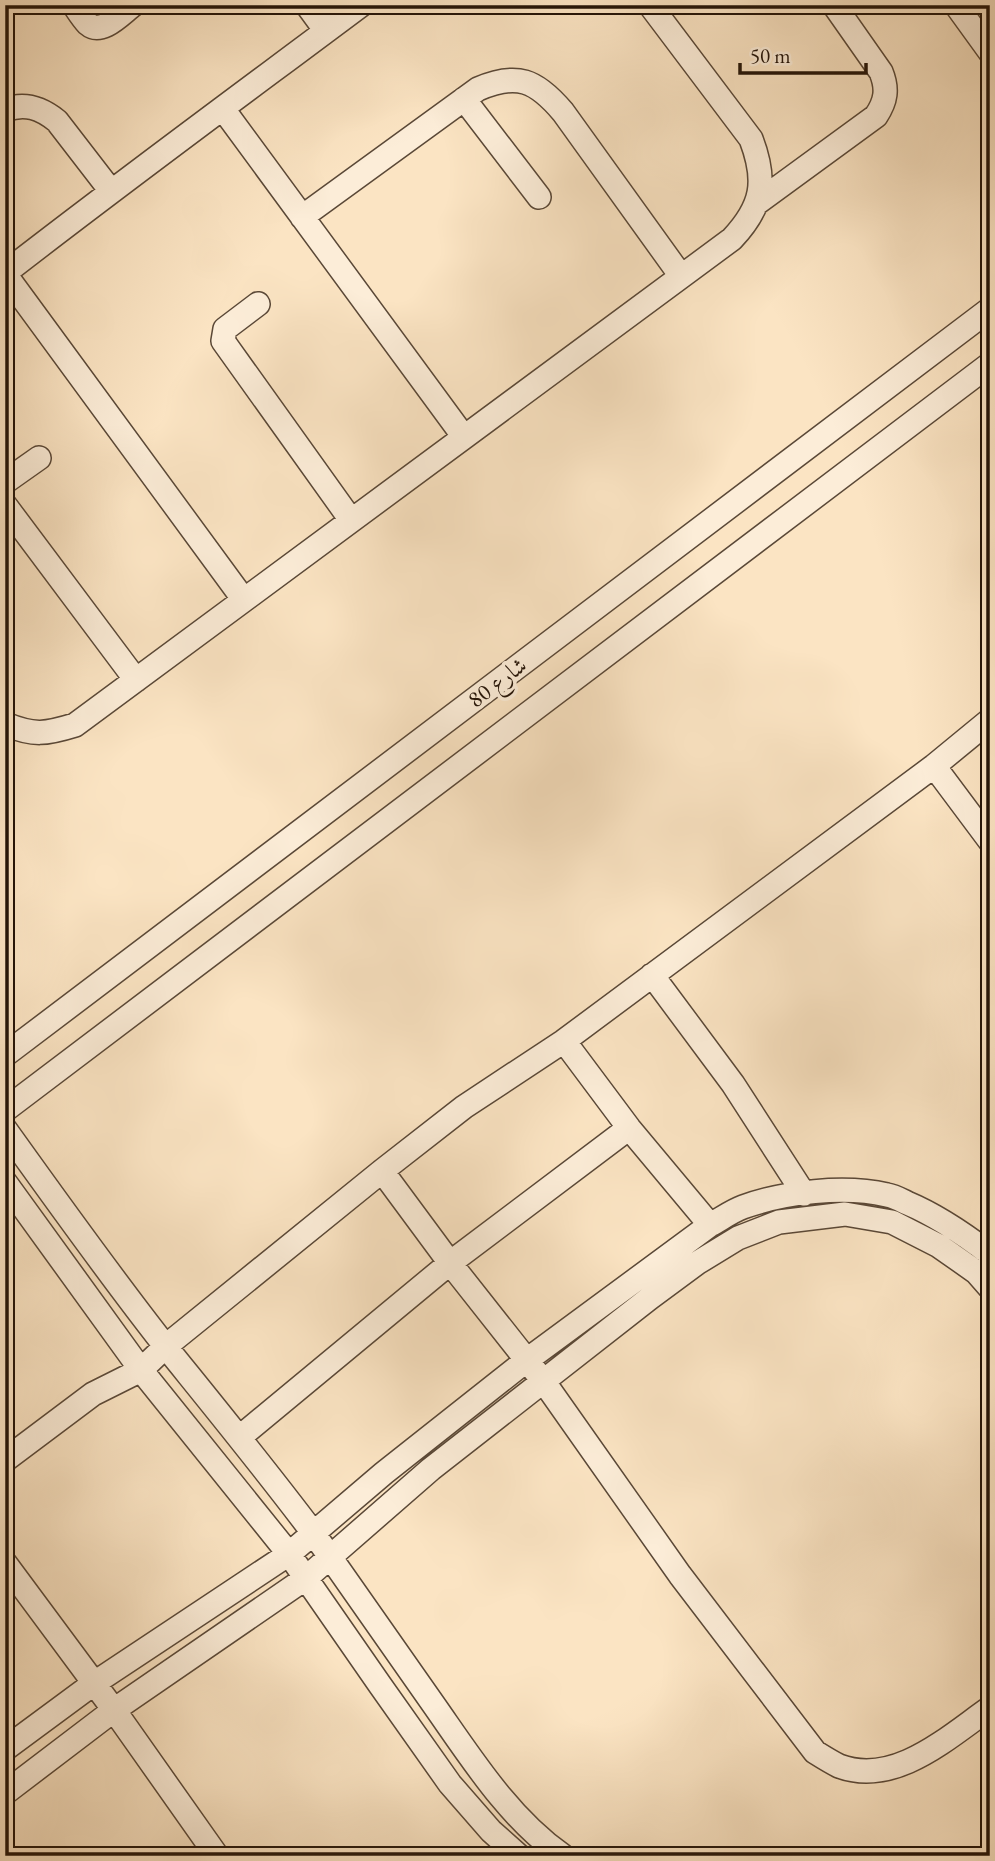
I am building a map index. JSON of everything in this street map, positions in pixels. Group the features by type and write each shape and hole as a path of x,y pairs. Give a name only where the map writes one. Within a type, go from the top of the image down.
{"street":[{"path":"74,5 88,24 97,27 107,25 132,5"},
{"path":"307,5 326,31"},
{"path":"244,600 5,273 361,5"},
{"path":"5,724 24,732 50,733 75,724 732,239 747,223 757,203 761,181 759,160 751,139 650,5"},
{"path":"757,203 876,116 883,106 886,83 881,72 834,5"},
{"path":"956,5 990,52"},
{"path":"302,217 478,89 496,81 516,80 535,85 551,97 681,276"},
{"path":"464,99 539,197"},
{"path":"5,110 23,106 47,113 57,121 111,191"},
{"path":"223,109 464,437"},
{"path":"258,304 225,330 223,341 351,520"},
{"name":"شارع 80","path":"5,1055 990,309"},
{"name":"شارع 80","path":"5,1110 990,364"},
{"path":"5,482 39,458"},
{"path":"5,505 136,680"},
{"path":"5,1460 93,1394 141,1370 166,1346 464,1107 564,1041 934,766 990,720"},
{"path":"934,766 990,841"},
{"path":"652,975 733,1084 804,1194"},
{"path":"564,1041 629,1128 710,1225"},
{"path":"240,1437 450,1263 629,1128"},
{"path":"5,1129 96,1256 313,1533 507,1805 530,1829 563,1856"},
{"path":"382,1171 544,1382 680,1575 816,1752 840,1766 865,1770 904,1764 925,1753 990,1708"},
{"path":"5,1182 141,1370 289,1554 450,1784 491,1831 519,1856"},
{"path":"5,1749 93,1684 289,1554 383,1474 527,1360 710,1225 740,1208 773,1198 804,1194 849,1191 888,1195 923,1210 961,1232 990,1254"},
{"path":"5,1793 114,1710 306,1578 431,1469 697,1264 738,1238 779,1222 845,1214 892,1222 939,1246 976,1272 990,1288"},
{"path":"5,1563 114,1710 217,1856"}]}
